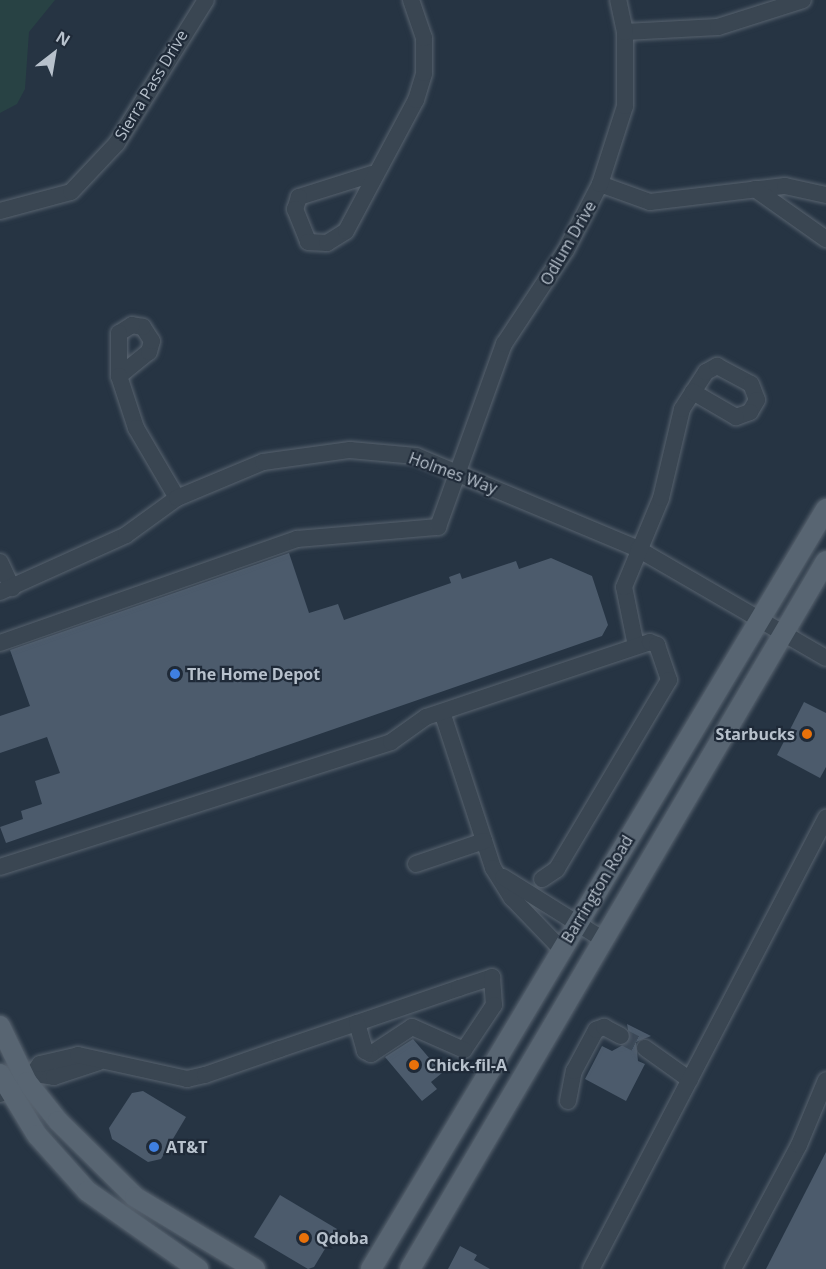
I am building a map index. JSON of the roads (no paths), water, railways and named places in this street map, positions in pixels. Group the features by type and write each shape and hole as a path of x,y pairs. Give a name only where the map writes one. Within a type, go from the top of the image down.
{"main road":[{"name":"Barrington Road","path":"370,1269 826,509"},
{"name":"Barrington Road","path":"410,1269 826,561"},
{"path":"0,1026 58,1121 135,1197 255,1269"},
{"path":"3,1086 37,1135 87,1191 198,1269"}],"street":[{"name":"Sierra Pass Drive","path":"0,211 71,192 117,143 206,0"},
{"path":"372,174 299,197 295,209 308,242 327,243 346,231 372,174 404,125 424,73 424,38 411,0"},
{"name":"Odlum Drive","path":"0,643 297,540 438,527 462,473 504,344 566,250 600,184 625,106 625,32 618,0"},
{"path":"625,32 718,27 803,0"},
{"path":"600,184 650,202 785,186 826,195"},
{"path":"755,189 826,239"},
{"path":"119,376 136,428 177,498"},
{"path":"636,646 623,597 638,549 661,498 677,423 693,392"},
{"name":"Holmes Way","path":"6,590 126,535 177,498 263,462 350,450 416,456 462,473 638,549 826,658"},
{"path":"0,562 6,590"},
{"path":"0,865 391,742 426,717 443,714 636,646 657,645 669,681 557,869 542,879"},
{"path":"443,714 493,868 512,898 561,949"},
{"path":"591,1269 826,818"},
{"path":"416,864 484,841"},
{"path":"493,868 518,889 578,921 604,940"},
{"path":"3,1086 31,1078 40,1064 68,1057 90,1055 99,1062 187,1079 487,978 484,1009 460,1043 445,1043 412,1027 371,1054 365,1051 357,1023"},
{"path":"568,1101 574,1071 596,1030 604,1027 621,1035"},
{"path":"645,1048 690,1080"},
{"path":"733,1269 799,1145 826,1080"}],"tunnel":[{"path":"621,1036 645,1048"}],"place":[{"name":"The Home Depot","path":"175,674"},
{"name":"Starbucks","path":"807,734"},
{"name":"Chick-fil-A","path":"414,1065"},
{"name":"AT&T","path":"154,1147"},
{"name":"Qdoba","path":"304,1238"}]}
